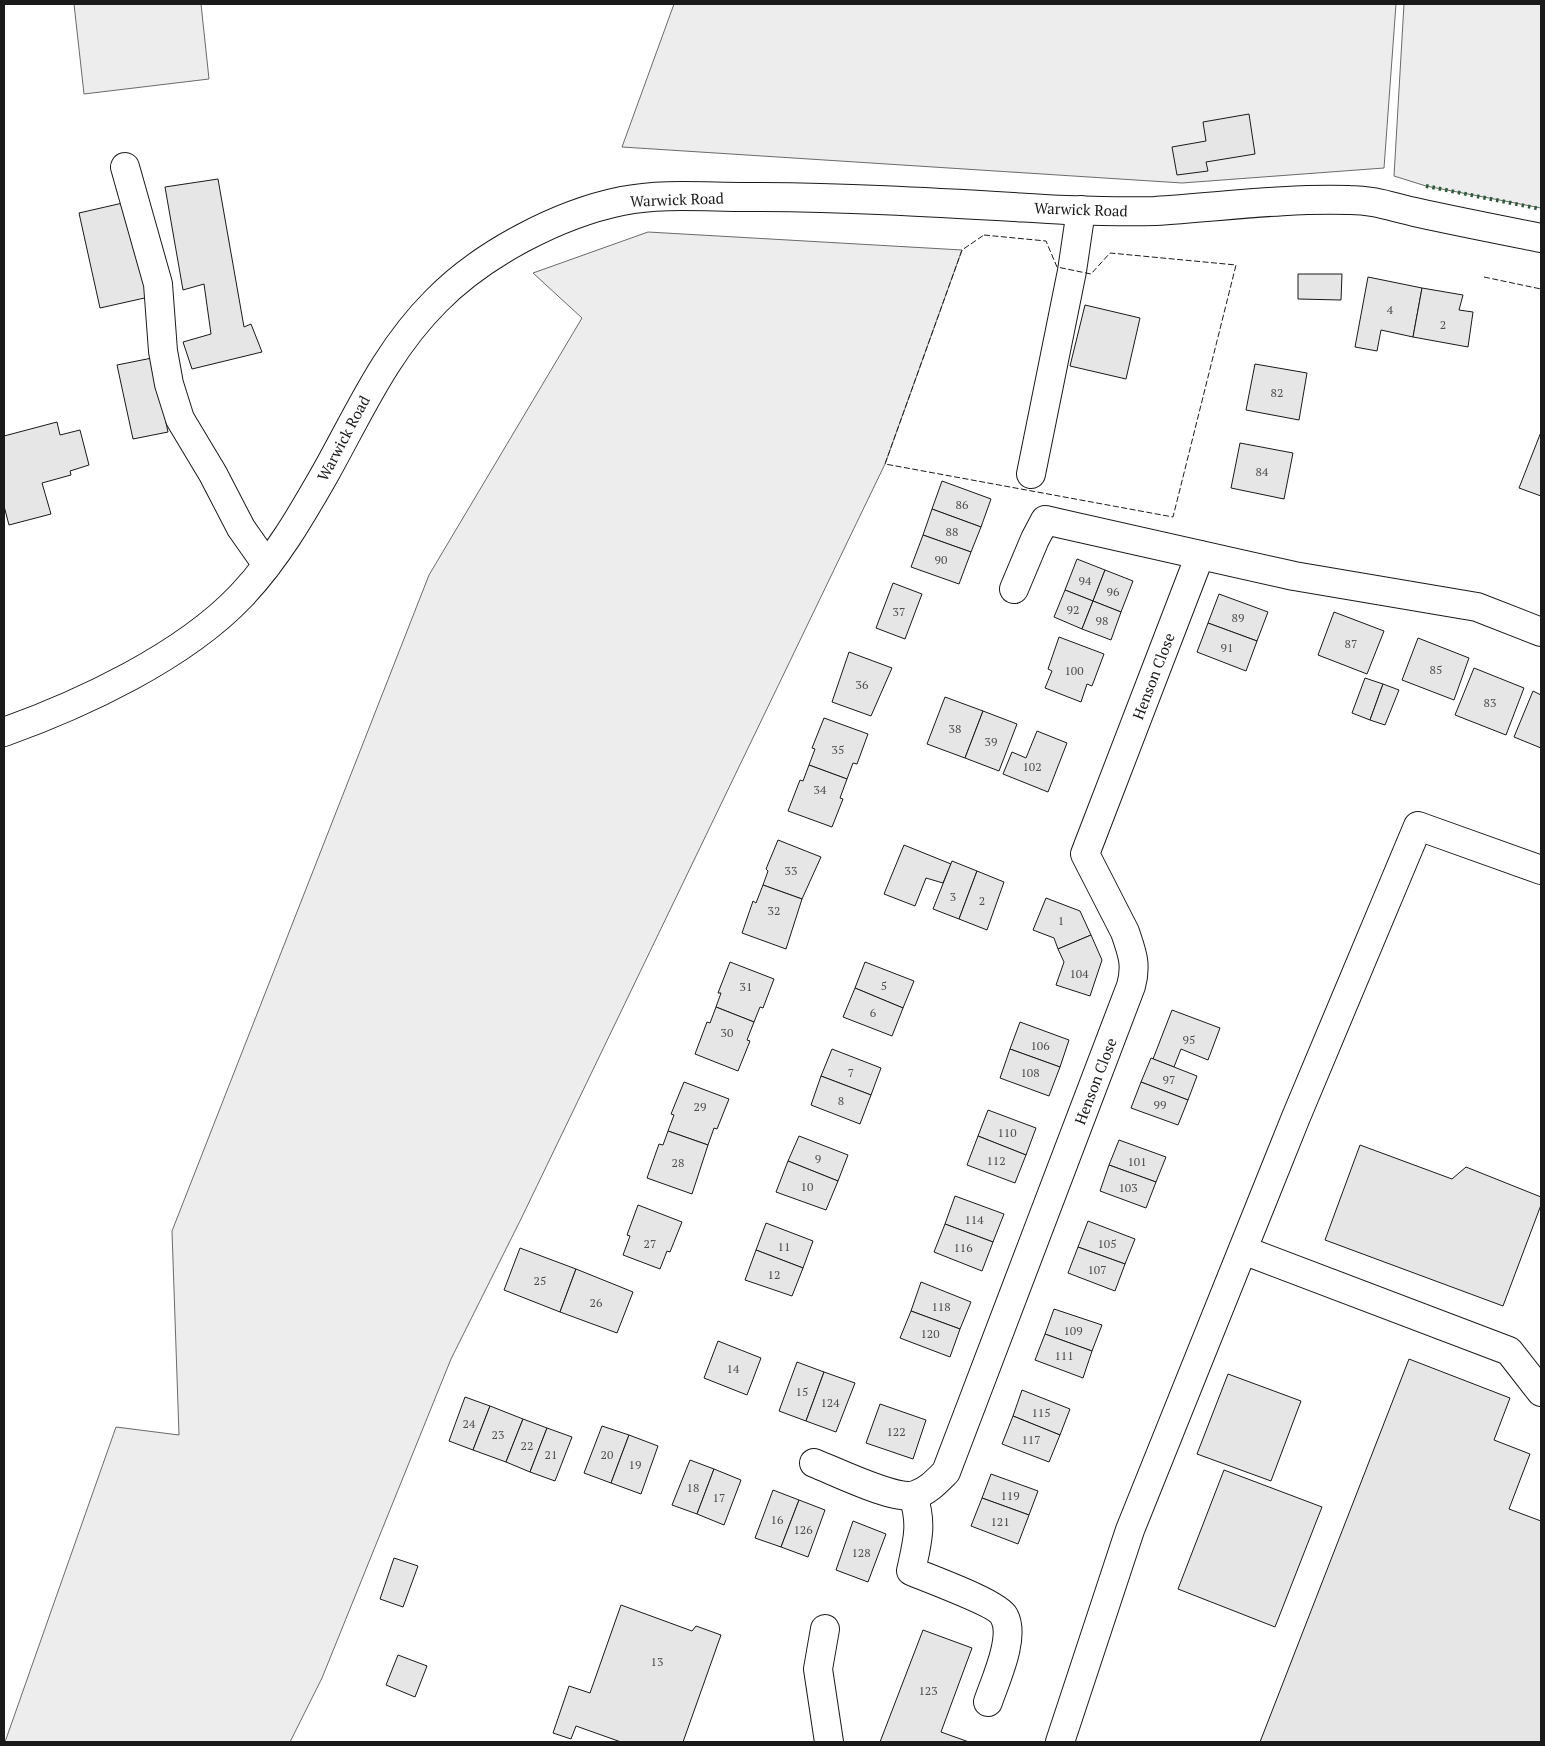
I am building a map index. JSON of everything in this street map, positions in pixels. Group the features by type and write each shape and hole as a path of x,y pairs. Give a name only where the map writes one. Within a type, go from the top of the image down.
{"street":[{"path":"125,167 158,284 163,352 169,384 180,419 213,474 241,528 267,565"},
{"name":"Warwick Road","path":"4,732 77,703 139,672 198,634 238,599 267,565 292,530 370,389 402,338 438,299 473,269 523,238 575,214 622,201 650,197 787,198 1150,211 1296,200 1354,200 1380,202 1412,212 1541,238"},
{"path":"1031,474 1072,271 1081,210"},
{"path":"1014,589 1045,520 1294,576 1477,607 1541,632"},
{"name":"Henson Close","path":"913,1496 929,1488 946,1472 1131,986 1135,972 1130,945 1121,923 1085,854 1200,555"},
{"path":"1060,1742 1130,1530 1296,1117 1418,826 1541,870"},
{"path":"1243,1250 1509,1351 1541,1392"},
{"path":"814,1463 890,1493 913,1496 918,1509 919,1536 910,1571 992,1606 1004,1616 1008,1633 1005,1652 988,1702"},
{"path":"825,1629 818,1669 829,1742"}],"shaded area":[{"path":"74,4 201,4 209,79 84,94"},
{"path":"674,4 1396,4 1384,168 1182,183 622,147"},
{"path":"1404,4 1541,4 1541,208 1426,186 1394,176"},
{"path":"648,232 962,250 885,464 521,1219 451,1359 322,1678 290,1742 5,1742 116,1427 179,1435 172,1231 429,575 582,318 533,273"}],"building":[{"path":"1249,114 1255,154 1206,162 1208,171 1177,175 1172,147 1206,141 1203,122"},
{"path":"218,179 244,327 251,324 262,352 192,369 183,342 211,334 204,284 183,290 165,187"},
{"path":"127,202 149,297 100,308 79,213"},
{"path":"1298,274 1342,274 1341,300 1298,299"},
{"path":"1368,277 1422,288 1413,337 1381,330 1377,351 1355,347"},
{"path":"1422,288 1463,295 1459,310 1473,312 1468,347 1413,337"},
{"path":"1085,305 1140,318 1126,379 1070,366"},
{"path":"152,358 168,432 133,439 117,365"},
{"path":"1255,364 1307,373 1299,420 1246,410"},
{"path":"57,422 60,435 80,430 89,465 70,471 71,475 42,483 51,514 9,525 4,506 4,436"},
{"path":"1541,432 1541,496 1519,488"},
{"path":"1240,443 1293,453 1284,499 1231,488"},
{"path":"942,481 991,499 981,527 932,509"},
{"path":"932,509 981,527 971,552 923,535"},
{"path":"923,535 971,552 959,584 911,567"},
{"path":"1077,559 1105,570 1093,601 1065,590"},
{"path":"1105,570 1133,581 1121,612 1093,601"},
{"path":"893,583 922,594 905,639 876,628"},
{"path":"1065,590 1093,601 1082,629 1054,617"},
{"path":"1219,594 1268,612 1257,641 1208,623"},
{"path":"1093,601 1121,612 1111,640 1082,629"},
{"path":"1334,612 1384,631 1367,674 1318,655"},
{"path":"1208,623 1257,641 1246,671 1197,652"},
{"path":"1059,637 1104,654 1092,686 1087,684 1081,702 1045,688 1052,671 1048,669"},
{"path":"1418,638 1469,658 1454,700 1402,680"},
{"path":"849,652 892,668 871,716 832,702"},
{"path":"1474,668 1524,688 1506,735 1455,715"},
{"path":"1365,678 1383,684 1370,720 1352,713"},
{"path":"1383,684 1399,690 1385,725 1370,720"},
{"path":"1533,691 1541,695 1541,748 1514,737"},
{"path":"945,697 983,711 965,758 927,744"},
{"path":"983,711 1017,724 999,771 965,758"},
{"path":"824,718 868,734 857,764 853,763 847,779 809,765 815,749 812,748"},
{"path":"1037,731 1067,743 1048,792 1003,774 1012,752 1026,758"},
{"path":"809,765 847,779 840,798 843,799 832,827 788,811 800,780 803,781"},
{"path":"778,840 821,857 802,899 763,885 768,871 766,869"},
{"path":"904,845 951,864 943,883 926,878 915,906 884,894"},
{"path":"952,861 977,871 959,919 933,909"},
{"path":"977,871 1004,882 987,930 959,919"},
{"path":"763,885 802,899 786,949 742,933 753,901 756,903"},
{"path":"1046,898 1080,911 1091,935 1058,949 1054,938 1033,930"},
{"path":"1091,935 1102,960 1090,996 1056,985 1064,962 1058,949"},
{"path":"730,962 774,979 763,1008 760,1007 754,1022 716,1007 721,993 718,993"},
{"path":"865,962 914,981 903,1008 855,988"},
{"path":"855,988 903,1008 892,1036 843,1017"},
{"path":"716,1007 754,1022 747,1040 750,1041 738,1071 695,1054 707,1022 710,1023"},
{"path":"1172,1010 1220,1028 1208,1060 1181,1049 1174,1067 1153,1059"},
{"path":"1020,1022 1069,1040 1060,1067 1010,1049"},
{"path":"832,1049 881,1068 871,1095 821,1076"},
{"path":"1010,1049 1060,1067 1049,1096 1000,1078"},
{"path":"1151,1058 1197,1076 1188,1100 1141,1082"},
{"path":"821,1076 871,1095 860,1124 811,1105"},
{"path":"684,1082 729,1099 717,1129 714,1128 708,1145 668,1131 674,1115 671,1114"},
{"path":"1141,1082 1188,1100 1178,1125 1131,1108"},
{"path":"988,1110 1036,1128 1026,1155 978,1136"},
{"path":"668,1131 708,1145 692,1194 647,1178 659,1144 663,1145"},
{"path":"799,1136 848,1155 838,1181 788,1161"},
{"path":"978,1136 1026,1155 1015,1183 967,1165"},
{"path":"1119,1140 1166,1157 1156,1182 1109,1165"},
{"path":"1360,1145 1452,1179 1466,1167 1541,1197 1541,1205 1503,1306 1325,1240"},
{"path":"788,1161 838,1181 826,1210 776,1192"},
{"path":"1109,1165 1156,1182 1146,1208 1100,1191"},
{"path":"955,1196 1004,1214 993,1242 945,1224"},
{"path":"638,1205 682,1222 670,1252 667,1251 660,1269 623,1255 630,1236 627,1235"},
{"path":"1088,1221 1135,1239 1125,1264 1078,1247"},
{"path":"766,1223 813,1241 803,1268 756,1250"},
{"path":"945,1224 993,1242 982,1271 934,1252"},
{"path":"1078,1247 1125,1264 1115,1291 1068,1273"},
{"path":"520,1248 576,1269 560,1312 504,1290"},
{"path":"756,1250 803,1268 792,1296 745,1280"},
{"path":"576,1269 633,1292 617,1333 560,1312"},
{"path":"921,1282 971,1302 960,1329 911,1311"},
{"path":"1054,1309 1102,1325 1092,1351 1045,1334"},
{"path":"911,1311 960,1329 950,1357 900,1338"},
{"path":"1045,1334 1092,1351 1083,1378 1035,1360"},
{"path":"718,1341 761,1358 747,1395 704,1378"},
{"path":"1409,1359 1510,1398 1494,1440 1530,1454 1509,1509 1541,1521 1541,1742 1260,1742"},
{"path":"797,1362 824,1372 806,1421 779,1411"},
{"path":"824,1372 855,1383 836,1432 806,1421"},
{"path":"1228,1374 1301,1401 1271,1481 1197,1454"},
{"path":"1022,1390 1070,1409 1060,1435 1013,1416"},
{"path":"465,1397 490,1406 473,1450 449,1441"},
{"path":"880,1404 926,1420 913,1459 866,1443"},
{"path":"490,1406 523,1419 506,1462 473,1450"},
{"path":"1013,1416 1060,1435 1049,1462 1002,1444"},
{"path":"523,1419 547,1428 530,1472 506,1462"},
{"path":"602,1426 629,1435 611,1483 584,1473"},
{"path":"547,1428 572,1437 555,1481 530,1472"},
{"path":"629,1435 658,1446 641,1494 611,1483"},
{"path":"690,1460 714,1469 697,1514 672,1505"},
{"path":"714,1469 741,1480 724,1525 697,1514"},
{"path":"1224,1470 1322,1507 1275,1627 1178,1589"},
{"path":"991,1474 1038,1491 1029,1515 982,1498"},
{"path":"773,1490 799,1500 781,1547 755,1538"},
{"path":"982,1498 1029,1515 1018,1544 971,1526"},
{"path":"799,1500 825,1510 808,1557 781,1547"},
{"path":"853,1521 886,1534 868,1582 836,1570"},
{"path":"394,1558 418,1566 403,1607 380,1599"},
{"path":"621,1605 692,1631 696,1626 721,1635 683,1742 621,1742 576,1726 571,1739 553,1733 569,1686 590,1693"},
{"path":"923,1630 972,1648 941,1732 969,1742 880,1742"},
{"path":"398,1655 427,1666 415,1697 386,1685"}],"hedge":[{"path":"1426,186 1541,209"}],"fence":[{"path":"984,235 1046,241 1057,267 1091,274 1110,253 1236,265 1173,517 885,464 962,250 984,235"},
{"path":"1484,277 1541,289"}]}
